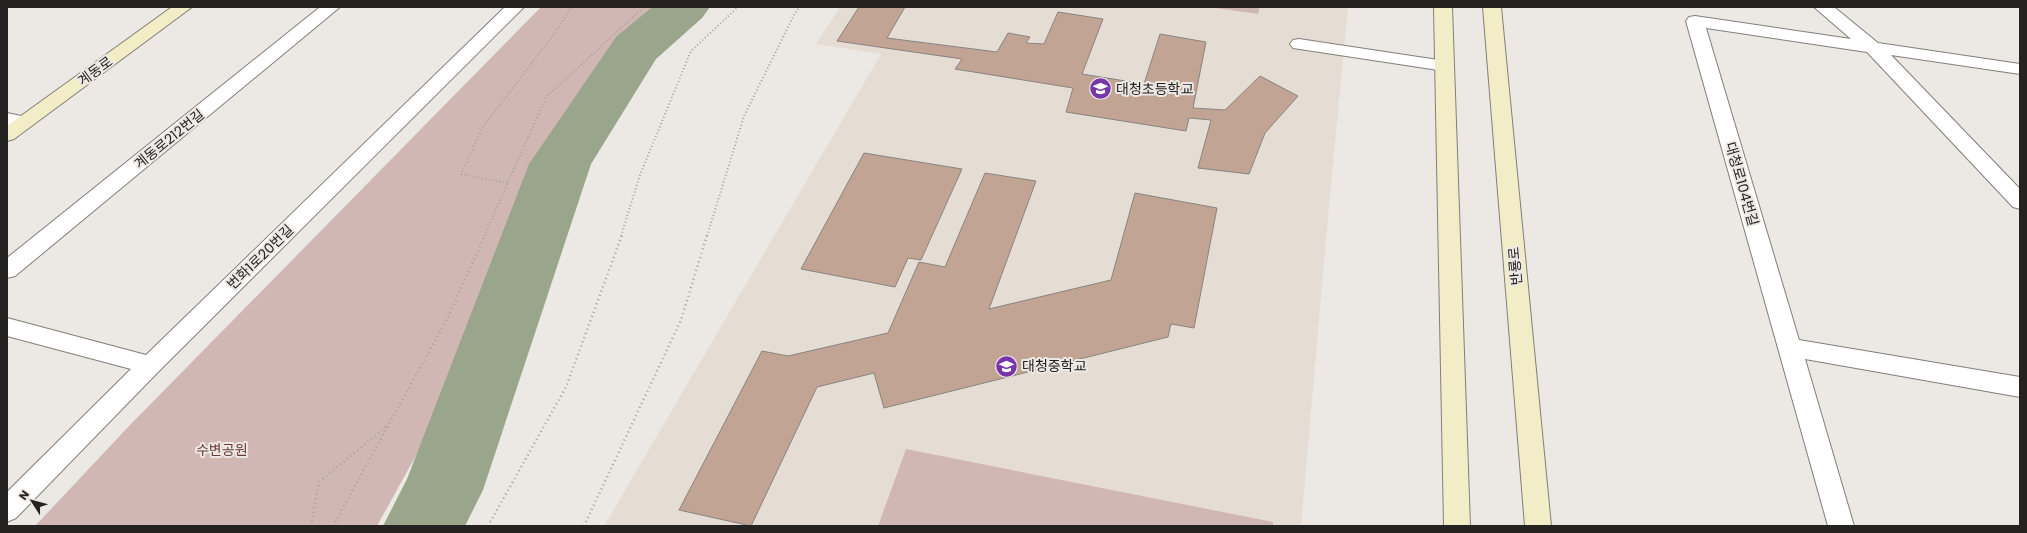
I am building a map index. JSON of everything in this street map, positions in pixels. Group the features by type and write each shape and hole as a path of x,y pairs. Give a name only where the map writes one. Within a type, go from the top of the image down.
{"street":[{"name":"계동로","path":"7,135 16,121 183,7"},
{"name":"계동로212번길","path":"7,270 331,7"},
{"name":"번화1로20번길","path":"7,510 150,365 515,7"},
{"path":"1443,7 1457,526"},
{"name":"반룡로","path":"1492,7 1538,526"},
{"path":"1823,7 1875,49 2020,202"},
{"name":"대청로104번길","path":"1841,526 1695,22 1875,49"},
{"path":"1299,44 1445,66"},
{"path":"1875,49 2020,69"},
{"path":"7,327 150,365"},
{"path":"1789,347 2020,387"}],"path":[{"path":"507,183 461,174 482,128 549,41 572,7"},
{"path":"333,526 448,317 546,97 644,7"},
{"path":"488,526 566,387 615,257 640,175 691,51 738,7"},
{"path":"584,526 681,320 744,116 795,13 800,7"},
{"path":"311,526 318,482 388,425"}],"shaded area":[{"name":"대청중학교","path":"840,7 1348,7 1301,526 604,526 881,54 816,44"}],"green space":[{"name":"수변공원","path":"541,7 658,7 603,62 561,140 456,383 377,526 35,526 130,425"},
{"path":"1209,7 1260,7 1258,14"},
{"path":"906,449 1273,522 1273,526 878,526"}],"building":[{"name":"대청초등학교","path":"859,7 905,7 887,38 997,52 1008,33 1030,37 1026,43 1044,44 1058,12 1103,19 1082,74 1144,84 1160,34 1206,42 1193,108 1225,110 1260,76 1298,96 1265,133 1249,174 1198,168 1211,120 1189,118 1186,131 1066,112 1073,88 955,69 962,59 837,41"},
{"path":"864,153 962,169 921,260 908,258 895,287 801,269"},
{"path":"985,173 1036,181 989,309 1111,280 1135,193 1217,208 1194,328 1171,324 1168,337 884,408 874,373 817,387 751,526 679,510 762,351 788,356 888,333 919,262 945,267"}],"waterway":[{"path":"424,526 443,490 560,164 635,49 684,7"}],"place":[{"name":"대청초등학교","path":"1101,89"},
{"name":"대청중학교","path":"1007,366"}]}
